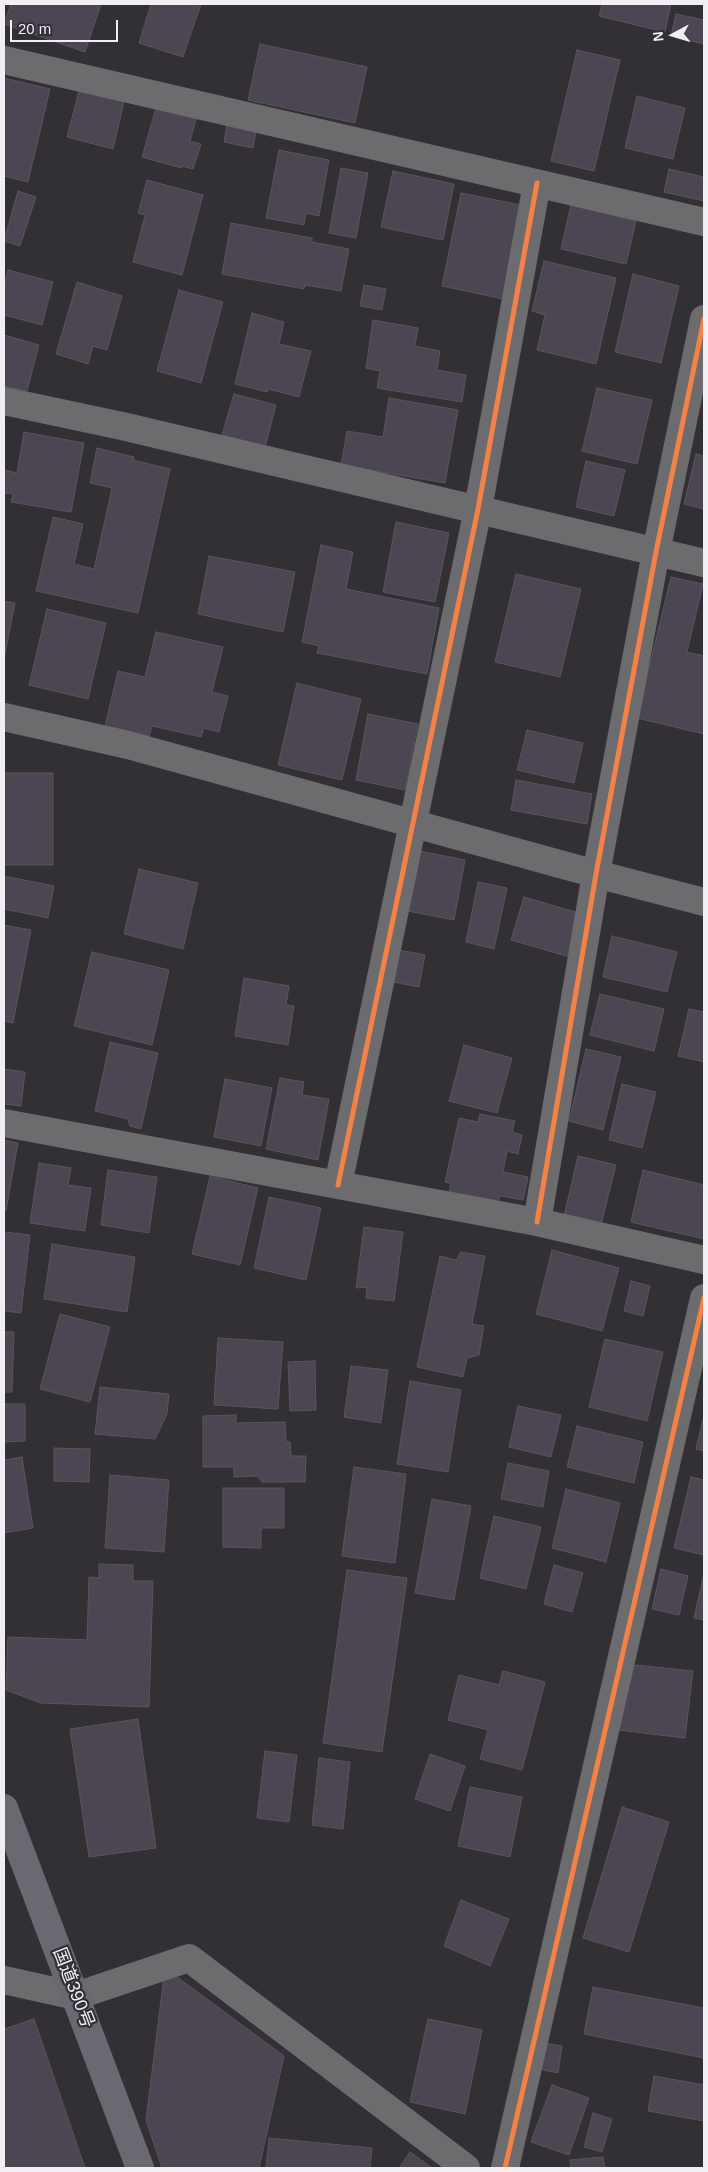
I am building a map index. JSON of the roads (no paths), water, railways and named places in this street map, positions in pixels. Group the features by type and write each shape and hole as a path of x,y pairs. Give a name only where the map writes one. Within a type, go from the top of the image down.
{"highway":[{"name":"国道390号","path":"4,1808 140,2168"}],"street":[{"path":"4,60 704,222"},
{"path":"338,1185 478,509 537,182"},
{"path":"537,1222 596,874 656,552 704,319"},
{"path":"4,401 122,426 704,563"},
{"path":"4,717 128,745 704,902"},
{"path":"4,1123 537,1222 704,1260"},
{"path":"505,2168 704,1298"},
{"path":"4,1980 76,1996 189,1958 466,2168"}]}
